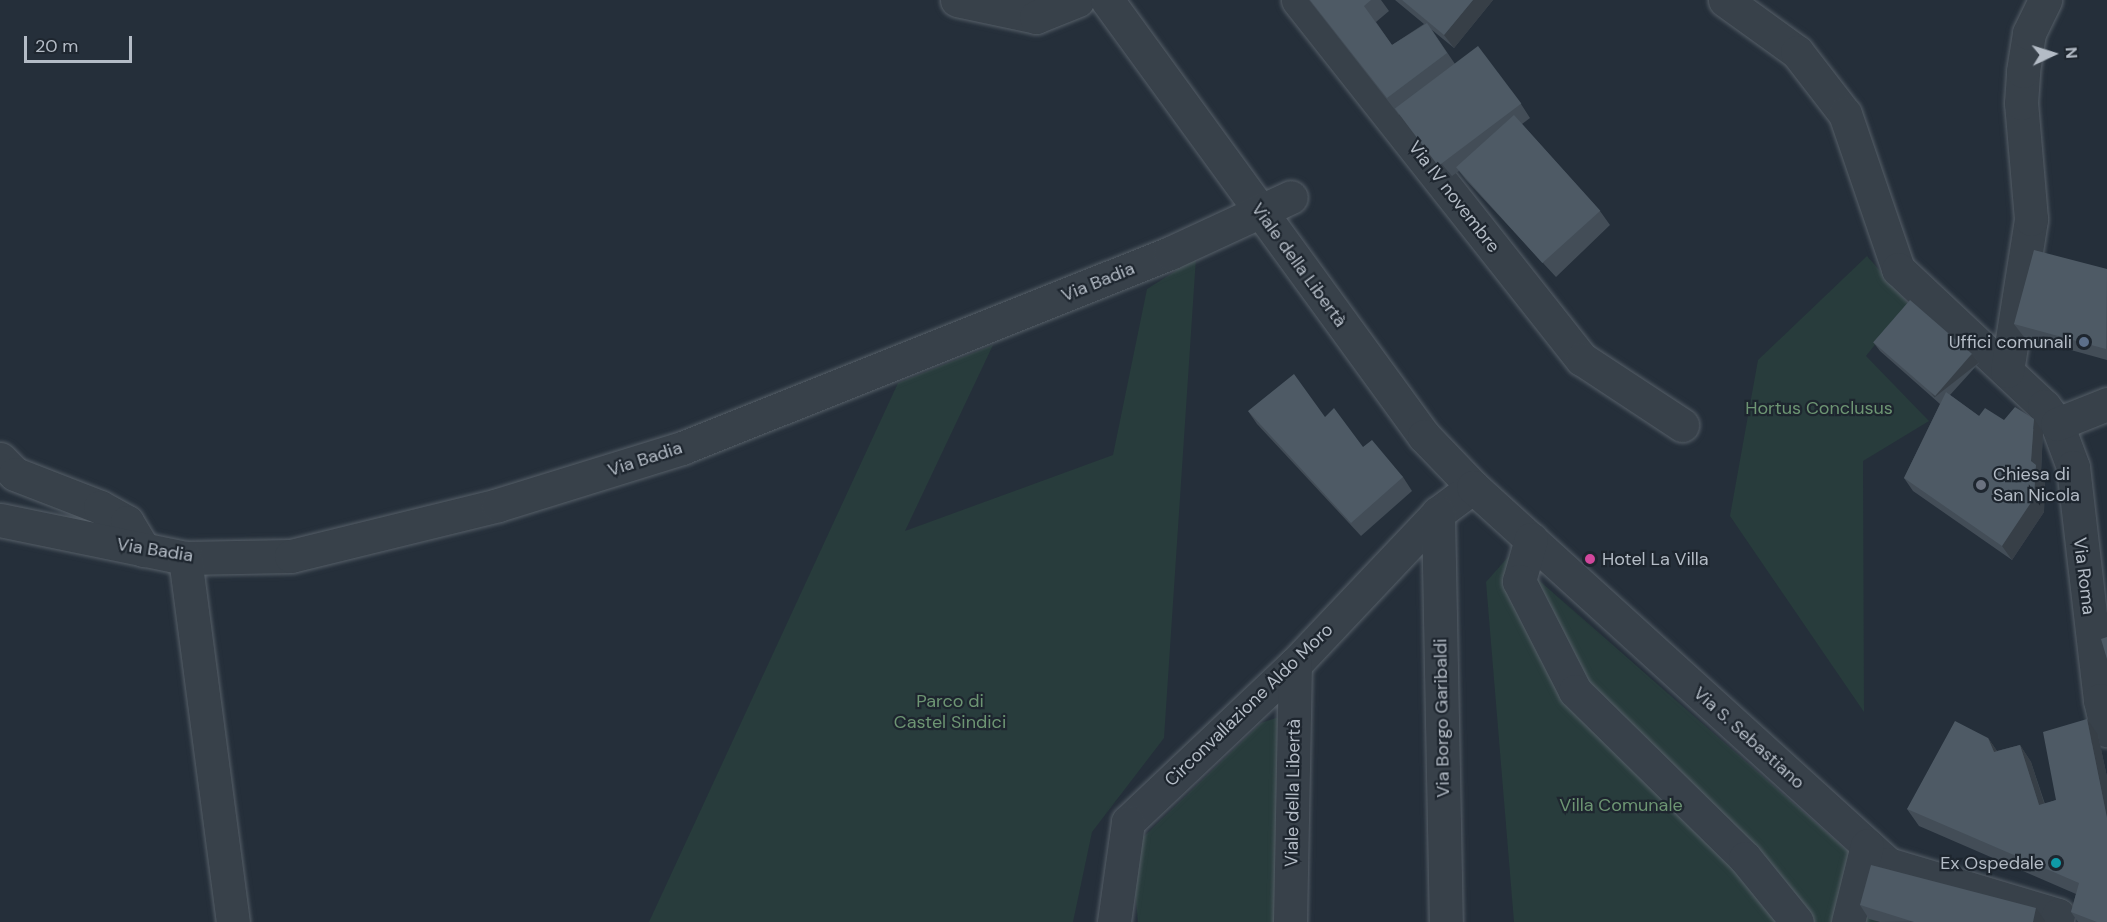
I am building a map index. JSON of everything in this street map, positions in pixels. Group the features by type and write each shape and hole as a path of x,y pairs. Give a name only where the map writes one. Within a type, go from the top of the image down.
{"street":[{"path":"957,0 1036,17 1078,0"},
{"name":"Viale della Libertà","path":"1107,0 1424,436 1473,487"},
{"name":"Via IV novembre","path":"1298,0 1385,127 1582,359 1682,425"},
{"path":"1725,0 1797,52 1845,114 1898,269 2007,371 2057,424 2107,404"},
{"path":"2007,371 2031,219 2021,103 2023,71 2029,33 2045,0"},
{"name":"Via Badia","path":"0,520 185,558 291,556 498,505 682,448 1170,254 1259,210 1291,197"},
{"name":"Via Roma","path":"2057,424 2073,467 2100,700 2107,730"},
{"path":"0,459 15,474 99,507 127,522 144,550"},
{"path":"1438,513 1473,487"},
{"name":"Via S. Sebastiano","path":"1473,487 1888,864 2058,915 2056,922"},
{"name":"Circonvallazione Aldo Moro","path":"1114,922 1128,822 1295,664 1438,513"},
{"name":"Via Borgo Garibaldi","path":"1438,513 1446,922"},
{"path":"1531,539 1519,581 1575,691 1745,858 1797,922"},
{"path":"185,558 233,922"},
{"name":"Viale della Libertà","path":"1290,922 1295,664"},
{"path":"1848,922 1867,845"}],"green space":[{"name":"Hortus Conclusus","path":"1867,256 1908,303 1866,356 1929,421 1863,461 1864,712 1730,516 1758,360"},
{"name":"Parco di Castel Sindici","path":"1196,258 1164,738 1092,832 1073,922 649,922 898,383 993,345 905,531 1113,455 1147,289"},
{"name":"Villa Comunale","path":"1510,555 1880,879 1869,918 1880,922 1514,922 1486,582"},
{"path":"1285,715 1277,922 1138,922 1131,849 1261,723"}],"building":[{"path":"1310,0 1371,0 1364,6 1392,45 1427,23 1447,53 1387,98"},
{"path":"1402,0 1473,0 1444,35"},
{"path":"1478,46 1521,104 1438,166 1395,109"},
{"path":"1514,115 1600,211 1542,263 1456,167"},
{"path":"2034,250 2107,269 2106,349 2014,324"},
{"path":"1910,300 1972,354 1935,396 1873,342"},
{"path":"1294,374 1325,417 1334,408 1363,447 1372,440 1403,477 1351,523 1248,411"},
{"name":"Chiesa di San Nicola","path":"1946,392 1979,416 1985,408 2004,420 2015,407 2034,419 2031,461 2036,465 2034,498 2002,546 1904,478"},
{"path":"2107,637 2107,659 2101,639"},
{"name":"Ex Ospedale","path":"2087,719 2107,818 2107,922 2097,922 2071,912 2079,883 1907,809 1955,721 1988,738 1994,752 2020,745 2039,805 2056,800 2043,732"},
{"path":"1871,865 2036,908 2033,922 1914,922 1860,905"}],"place":[{"name":"Uffici comunali","path":"2084,342"},
{"name":"Chiesa di San Nicola","path":"1981,485"},
{"name":"Hotel La Villa","path":"1590,559"},
{"name":"Ex Ospedale","path":"2056,863"}]}
